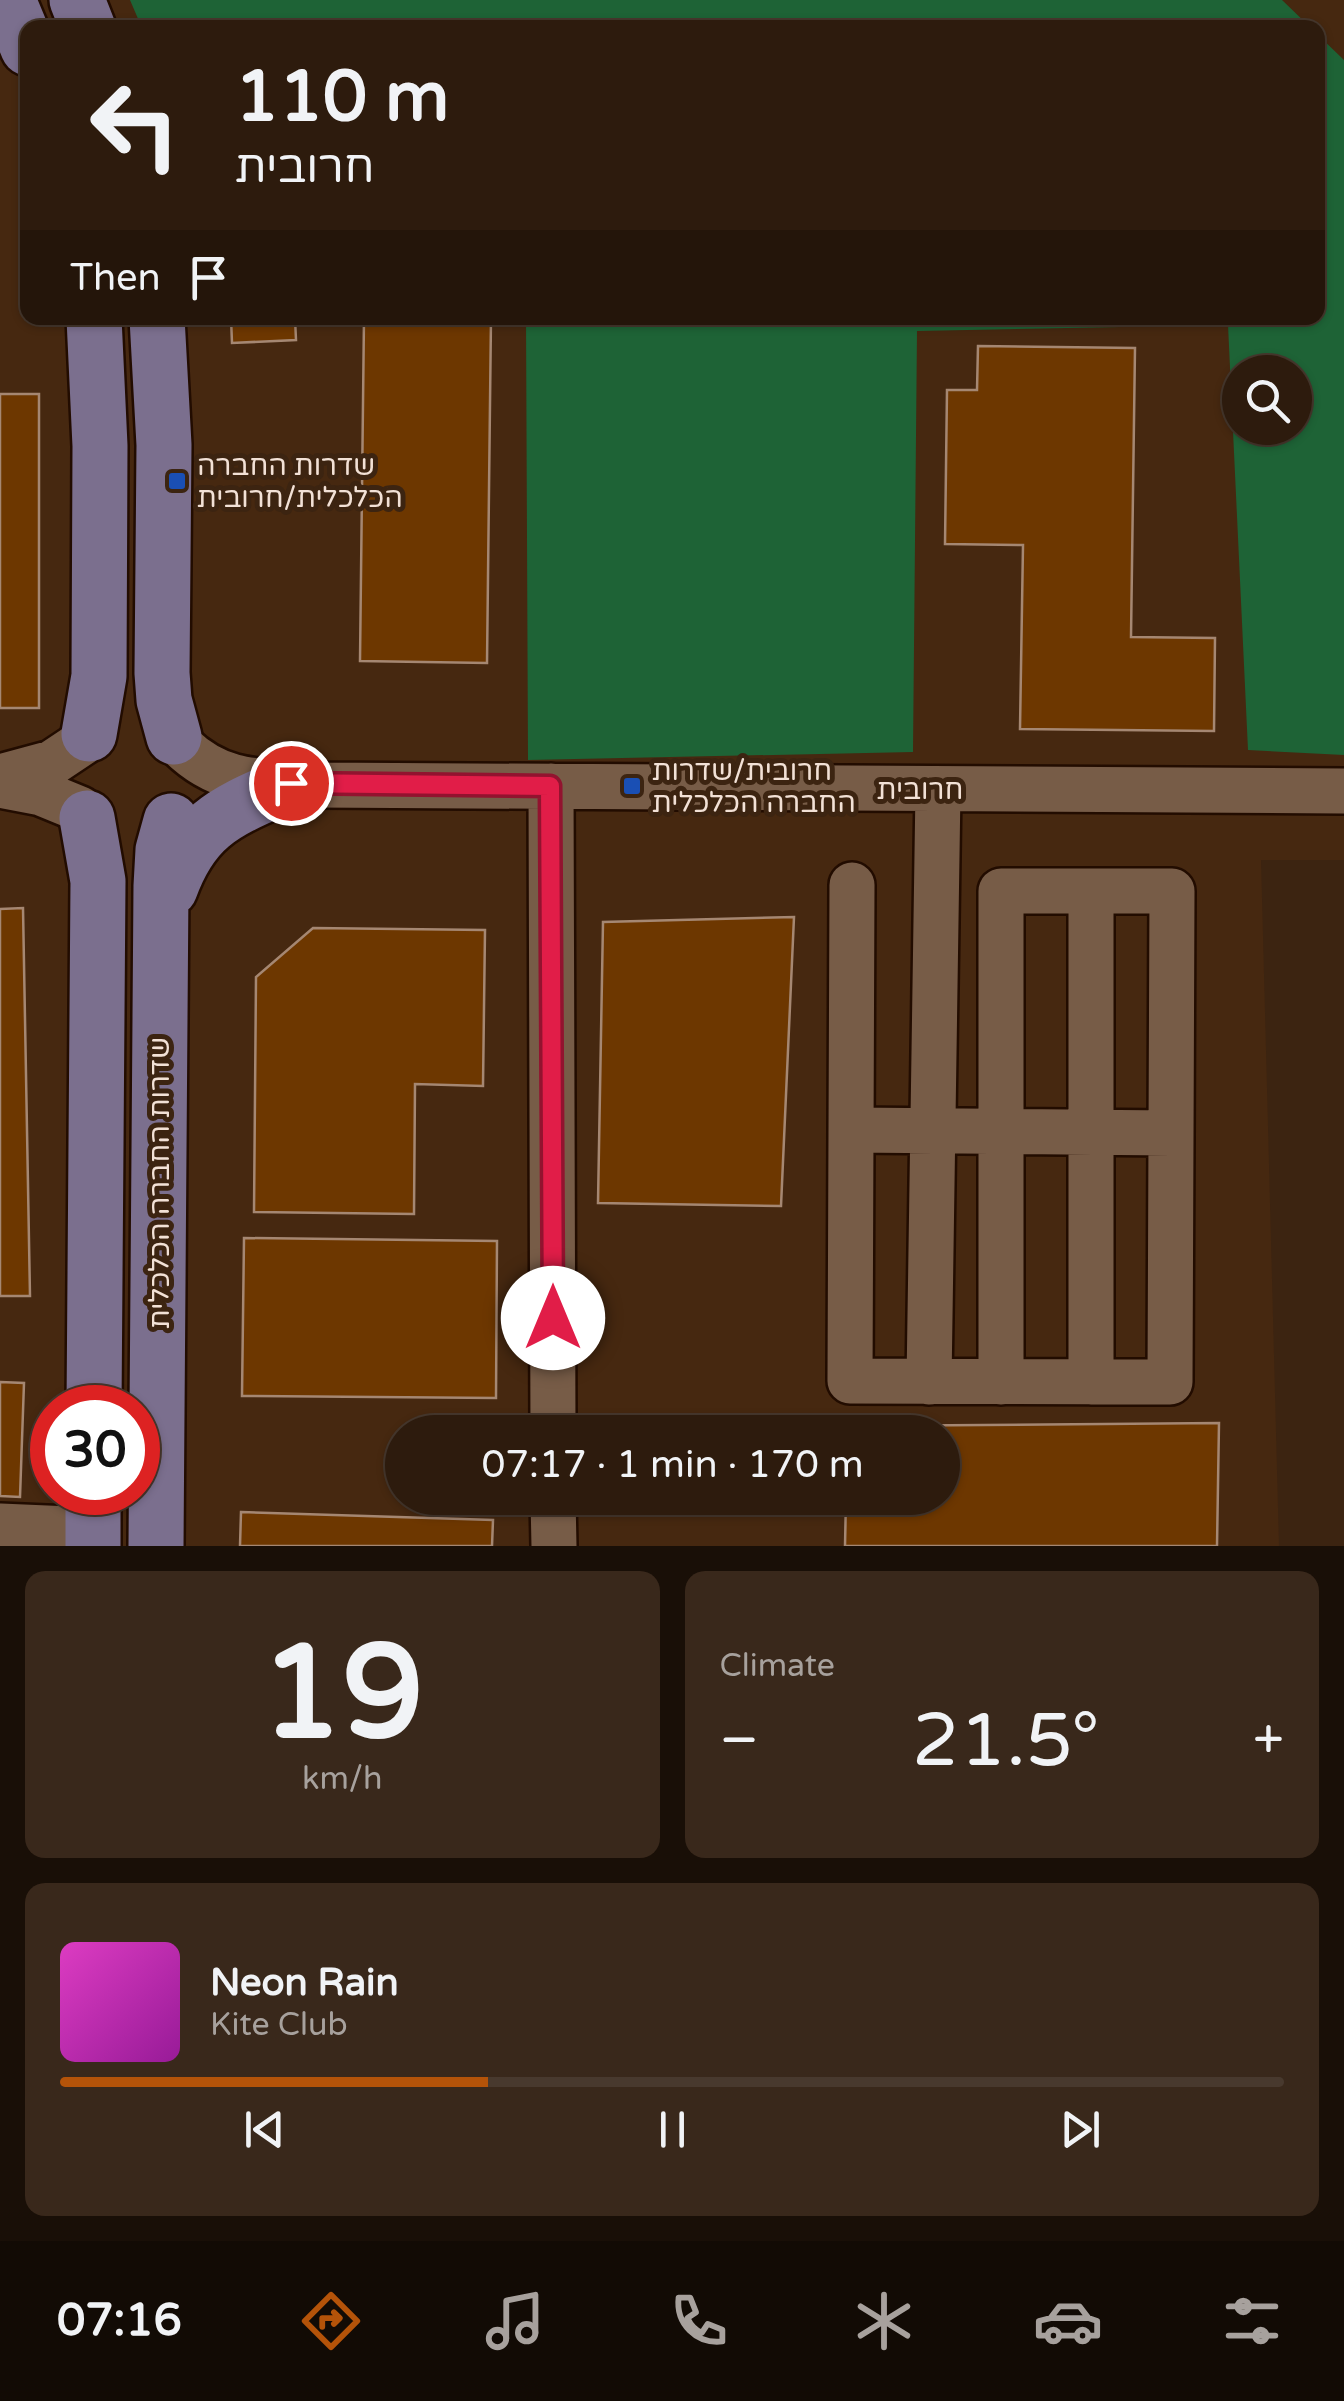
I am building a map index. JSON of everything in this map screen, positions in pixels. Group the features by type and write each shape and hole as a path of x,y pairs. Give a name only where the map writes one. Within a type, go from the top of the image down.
{"main road":[{"path":"8,0 20,29"},
{"path":"94,325 100,446 99,676 85,738 70,775 98,881 94,1385"},
{"path":"83,814 102,830 119,836 138,836 156,831 176,815 188,794 190,777 164,700 162,673 164,445 157,325"},
{"path":"85,738 122,718 159,725 177,741"},
{"path":"160,930 180,861 195,839 244,804 298,787"},
{"name":"שדרות החברה הכלכלית","path":"156,1546 160,930 163,850 176,815"}],"street":[{"path":"0,776 52,763 85,738"},
{"name":"חרובית","path":"177,741 201,766 222,775 298,787"},
{"path":"0,785 40,793 83,814"},
{"path":"550,786 553,1415"},
{"name":"חרובית","path":"176,815 236,795 298,787 1344,792"},
{"path":"929,1382 938,789"},
{"path":"852,886 850,1381 929,1382 1001,1382 1170,1382 1172,891 1000,891 1001,1382"},
{"path":"1091,1382 1092,891"},
{"path":"850,1130 1170,1133"},
{"path":"554,1515 554,1546"},
{"path":"0,1526 93,1523"}],"shaded area":[{"path":"0,0 1344,0 1344,860 1261,860 1279,1546 0,1546"}],"green space":[{"path":"130,0 1282,0 1303,20 139,20"},
{"path":"1325,42 1344,60 1344,755 1248,750 1234,445 1312,445 1312,355 1229,355 1228,325 1325,325"},
{"path":"526,325 1228,325 917,331 913,752 528,760"}],"building":[{"path":"231,325 295,325 296,340 232,343"},
{"path":"364,325 491,325 487,663 360,661"},
{"path":"978,346 1135,348 1131,637 1215,638 1214,731 1020,729 1023,545 945,544 947,390 977,390"},
{"path":"0,394 39,394 39,708 0,708"},
{"path":"23,908 30,1296 0,1296 0,909"},
{"path":"794,917 781,1206 598,1203 603,922"},
{"path":"313,928 485,930 483,1086 415,1084 414,1214 254,1212 256,977"},
{"path":"244,1238 497,1241 496,1398 242,1396"},
{"path":"0,1382 24,1383 20,1497 0,1496"},
{"path":"1219,1423 1217,1546 845,1546 846,1515 960,1515 960,1425"},
{"path":"241,1512 493,1520 492,1546 240,1546"}],"place":[{"name":"שדרות החברה הכלכלית/חרובית","path":"177,481"},
{"name":"חרובית/שדרות החברה הכלכלית","path":"632,786"}],"route":[{"path":"291,783 550,786 553,1318"}]}
